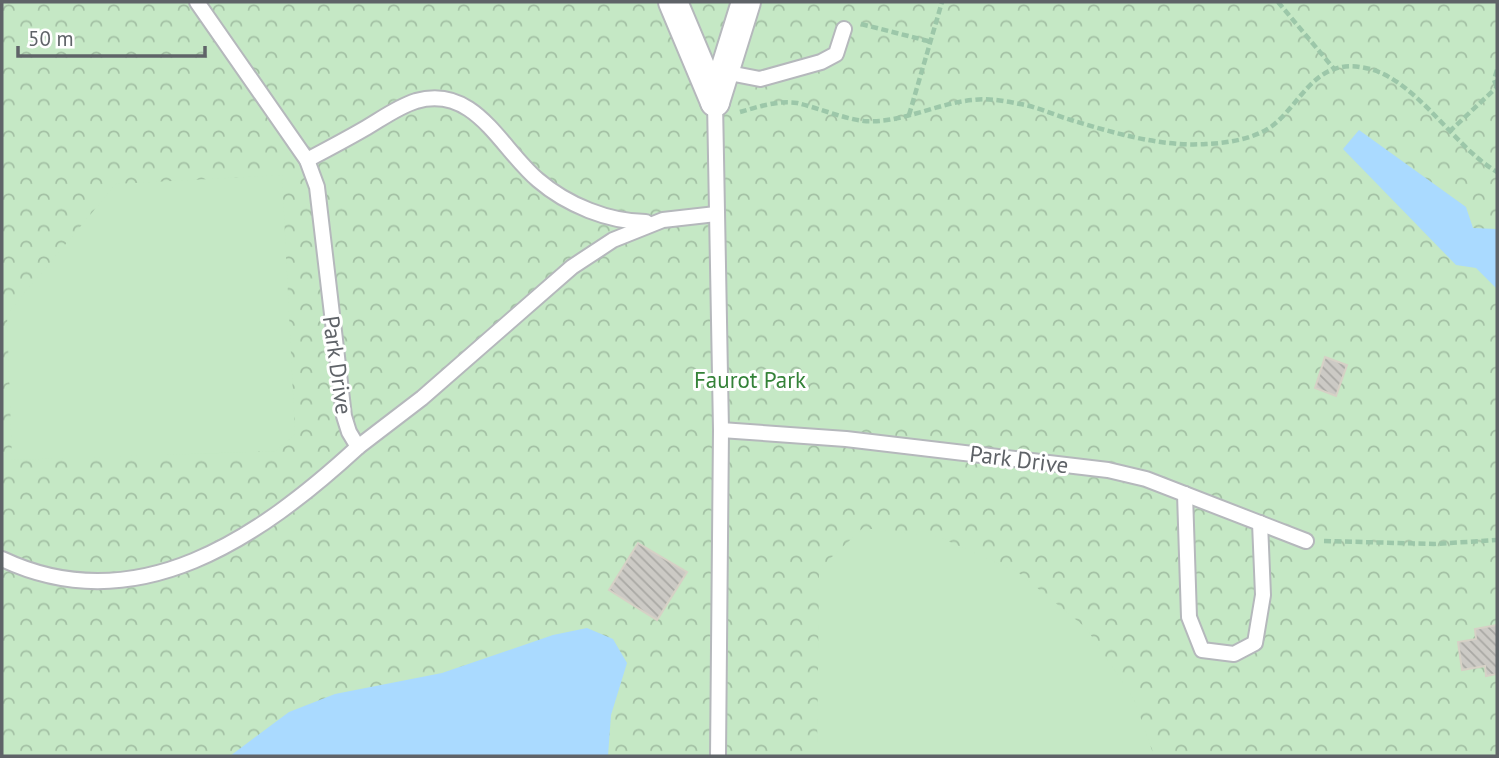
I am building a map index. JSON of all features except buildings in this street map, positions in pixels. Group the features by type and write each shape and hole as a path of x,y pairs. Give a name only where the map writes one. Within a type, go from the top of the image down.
{"street":[{"path":"673,2 715,110"},
{"path":"715,110 746,2"}],"lane":[{"name":"Park Drive","path":"2,559 51,578 82,583 109,583 145,577 181,565 249,533 280,514 358,447 344,416 317,187 307,160 197,2"},
{"path":"724,72 760,79 821,62 836,54 844,29"},
{"path":"307,160 414,102 450,99 465,104 478,115 528,170 555,192 603,215 627,221 658,221 716,214"},
{"path":"715,110 721,430 718,756"},
{"path":"358,447 422,398 572,267 613,240 658,221"},
{"name":"Park Drive","path":"721,430 846,439 1047,461 1146,479 1306,541"},
{"path":"1185,494 1189,617 1202,650 1234,654 1255,643 1264,595 1260,523"}],"path":[{"path":"909,115 942,2"},
{"path":"1278,2 1335,70"},
{"path":"844,29 850,21 932,42"},
{"path":"715,110 797,103 815,111 866,121 909,115 959,102 990,99 1024,104 1155,141 1204,145 1259,134 1273,125 1310,83 1335,70 1358,66 1381,73 1409,92 1468,152 1497,172"},
{"path":"1449,132 1497,87 1494,80 1497,70"},
{"path":"1306,541 1434,544 1497,540"}],"green space":[{"name":"Faurot Park","path":"2,2 1497,2 1497,756 2,756"},
{"path":"282,175 295,434 276,451 12,460 7,314 116,184"},
{"path":"863,528 939,537 1019,573 1086,628 1134,699 1154,756 817,756 819,569"},
{"path":"1446,751 1497,752 1497,756 1446,756"}],"water":[{"path":"1359,130 1466,207 1473,228 1497,229 1497,289 1476,268 1456,265 1343,149"},
{"path":"587,628 613,639 627,663 611,715 608,756 230,756 289,712 335,694 442,673 553,635"}]}
